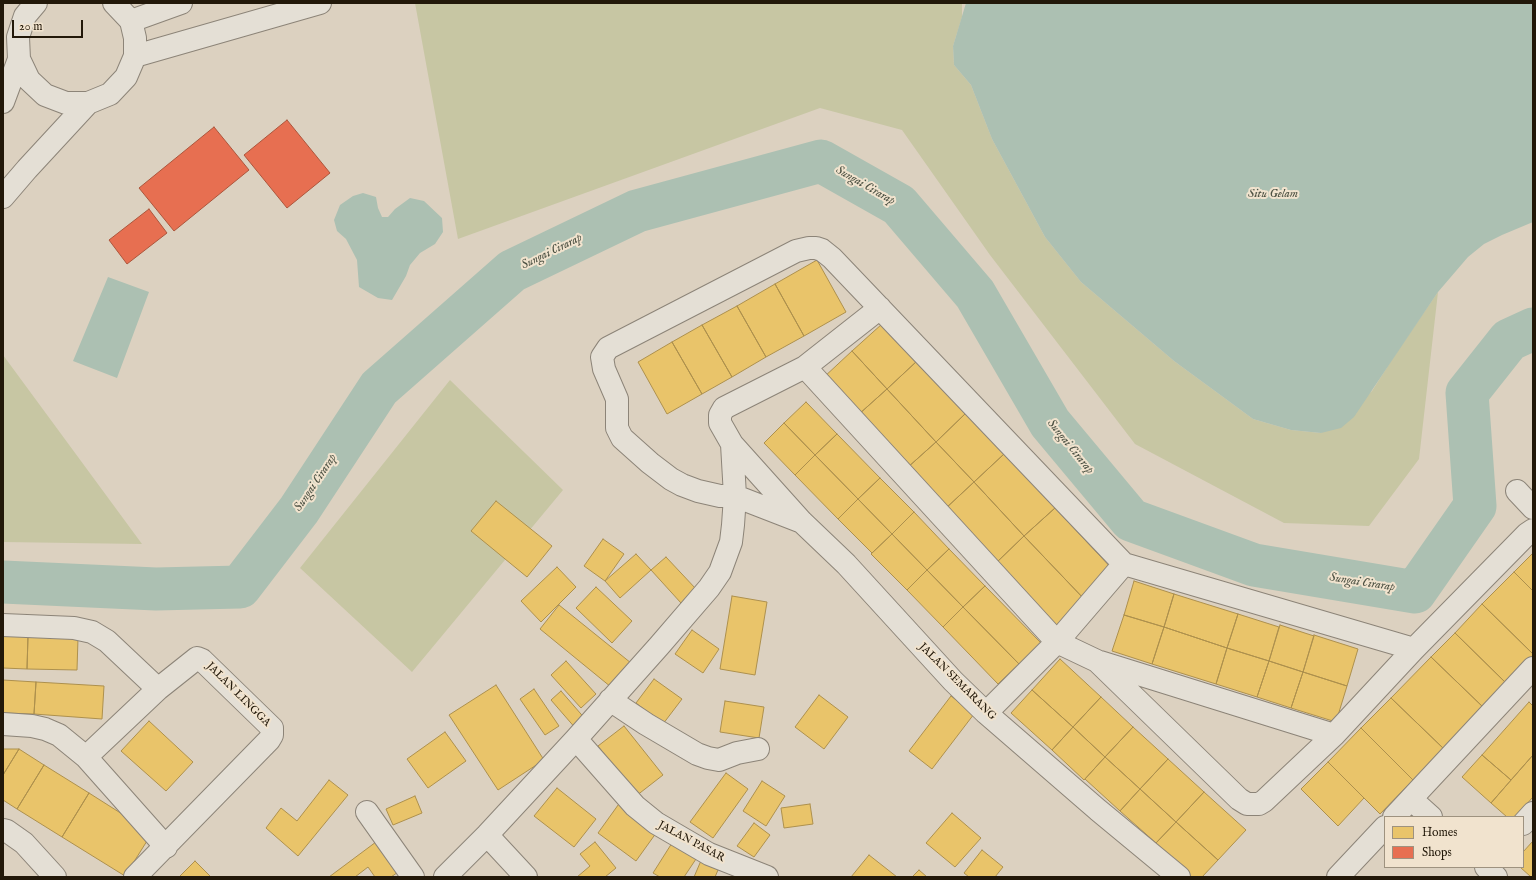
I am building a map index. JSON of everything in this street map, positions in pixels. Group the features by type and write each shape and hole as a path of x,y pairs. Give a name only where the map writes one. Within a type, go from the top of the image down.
{"street":[{"path":"36,3 25,16 18,37 19,59 29,80 45,95 66,103 88,103 110,94 126,77 135,56 135,38 131,21 114,3"},
{"path":"131,21 181,3"},
{"path":"135,56 320,3"},
{"path":"3,102 19,59"},
{"path":"3,197 88,103"},
{"name":"JALAN SEMARANG","path":"880,308 827,254 816,248 796,251 608,348 604,352 602,362 617,399 616,428 622,438 671,479 682,485 698,491 720,496 735,496 802,522 846,564 953,681 986,712 1098,810 1179,877"},
{"path":"802,522 732,444 720,423 720,415 724,408 805,367 880,308 1124,564 1414,649"},
{"path":"805,367 1057,642 1097,661 1334,735"},
{"path":"445,877 487,835 576,739 699,600 720,572 731,542 735,496 732,444"},
{"path":"1517,491 1533,508"},
{"path":"1097,661 1239,799 1247,804 1259,804 1334,735 1414,649 1527,534 1533,530"},
{"path":"986,712 1057,642 1124,564"},
{"path":"3,625 74,628 92,632 107,641 158,689"},
{"name":"JALAN LINGGA","path":"86,757 158,689 192,660 197,658 200,658 272,728 273,732 269,740 135,877"},
{"path":"1395,816 1533,668"},
{"path":"610,700 646,724 697,754 708,758 719,760 737,753 758,749"},
{"path":"3,724 32,726 45,729 59,735 86,757 166,847"},
{"name":"JALAN PASAR","path":"576,739 635,806 656,823 709,854 767,877"},
{"path":"1411,799 1430,816"},
{"path":"366,812 413,877"},
{"path":"1524,823 1533,813"},
{"path":"1338,877 1384,828"},
{"path":"3,830 7,831 24,843 55,877"},
{"path":"487,835 526,877"},
{"path":"1487,868 1496,877"}],"green space":[{"path":"415,3 962,3 962,17 953,46 954,65 971,85 992,139 1045,237 1081,282 1174,361 1253,419 1291,430 1321,433 1372,391 1438,292 1419,459 1369,526 1284,523 1135,444 990,255 902,130 820,108 458,239"},
{"path":"3,355 142,544 3,542"},
{"path":"450,380 563,490 412,672 300,568"}],"water":[{"name":"Situ Gelam","path":"966,3 1533,3 1533,222 1484,244 1468,257 1438,292 1354,417 1341,428 1321,433 1291,430 1253,419 1174,361 1081,282 1045,237 992,139 971,85 954,65 953,46"},
{"path":"363,193 376,197 378,208 382,217 388,217 395,209 410,198 424,201 442,218 443,232 435,244 420,253 410,265 406,276 392,300 378,298 359,287 357,260 346,239 337,231 334,220 340,205 353,196"},
{"path":"108,277 149,292 117,378 73,361"}],"building: Homes":[{"path":"817,260 846,312 804,336 775,284"},
{"path":"775,284 804,336 766,357 737,306"},
{"path":"737,306 766,357 732,377 702,325"},
{"path":"882,324 917,361 887,389 852,351"},
{"path":"702,325 732,377 702,394 672,342"},
{"path":"672,342 702,394 667,414 638,362"},
{"path":"852,351 887,389 858,415 823,378"},
{"path":"917,361 966,413 936,442 887,389"},
{"path":"887,389 936,442 907,468 858,415"},
{"path":"806,402 837,434 815,455 784,423"},
{"path":"966,413 1004,454 974,482 936,442"},
{"path":"784,423 815,455 795,475 764,443"},
{"path":"837,434 880,478 858,499 815,455"},
{"path":"936,442 974,482 945,509 907,468"},
{"path":"1004,454 1055,508 1024,536 974,482"},
{"path":"815,455 858,499 838,519 795,475"},
{"path":"880,478 914,512 892,534 858,499"},
{"path":"974,482 1024,536 996,563 945,509"},
{"path":"858,499 892,534 872,553 838,519"},
{"path":"496,501 552,546 527,577 471,531"},
{"path":"1055,508 1115,572 1085,600 1024,536"},
{"path":"914,512 949,549 927,570 892,534"},
{"path":"892,534 927,570 907,590 871,554"},
{"path":"1024,536 1085,600 1056,627 996,563"},
{"path":"603,539 624,554 605,581 584,566"},
{"path":"949,549 985,586 963,607 927,570"},
{"path":"1533,553 1533,591 1514,572"},
{"path":"636,554 651,570 620,598 605,581"},
{"path":"666,557 696,589 681,603 651,570"},
{"path":"557,567 576,587 541,622 521,601"},
{"path":"927,570 963,607 943,627 907,590"},
{"path":"1514,572 1533,591 1533,654 1482,604"},
{"path":"1134,581 1174,594 1164,627 1124,615"},
{"path":"985,586 1041,643 1019,664 963,607"},
{"path":"596,587 632,621 612,643 576,608"},
{"path":"1174,594 1238,614 1227,648 1164,627"},
{"path":"732,596 767,602 755,675 720,669"},
{"path":"1482,604 1533,654 1533,657 1507,684 1455,633"},
{"path":"559,605 631,663 611,687 540,629"},
{"path":"963,607 1019,664 998,684 943,627"},
{"path":"1238,614 1279,627 1269,661 1227,648"},
{"path":"1124,615 1164,627 1152,664 1112,651"},
{"path":"1280,625 1314,636 1303,672 1269,661"},
{"path":"1164,627 1227,648 1216,684 1152,664"},
{"path":"692,630 719,649 703,673 675,654"},
{"path":"1455,633 1507,684 1484,708 1431,657"},
{"path":"3,635 28,636 27,669 3,668"},
{"path":"1314,635 1358,649 1347,686 1303,672"},
{"path":"28,636 78,638 77,670 27,669"},
{"path":"1227,648 1269,661 1257,697 1216,684"},
{"path":"1431,657 1484,708 1444,749 1391,698"},
{"path":"1060,659 1101,697 1073,727 1032,690"},
{"path":"566,661 596,694 581,708 551,675"},
{"path":"1269,661 1303,672 1291,708 1257,697"},
{"path":"1303,672 1347,686 1336,722 1291,708"},
{"path":"654,679 682,699 663,724 636,703"},
{"path":"3,680 36,682 34,714 3,713"},
{"path":"36,682 104,686 102,719 34,714"},
{"path":"496,685 544,760 498,790 449,715"},
{"path":"534,689 559,726 545,735 520,699"},
{"path":"1032,690 1073,727 1052,750 1011,713"},
{"path":"561,691 587,721 577,730 551,700"},
{"path":"819,695 848,717 824,749 795,727"},
{"path":"951,696 974,714 932,769 909,751"},
{"path":"1101,697 1133,727 1105,757 1073,727"},
{"path":"1391,698 1444,749 1413,780 1361,728"},
{"path":"725,701 764,707 759,738 720,732"},
{"path":"1529,702 1533,706 1533,755 1511,780 1482,755"},
{"path":"149,721 193,762 166,791 121,751"},
{"path":"624,726 663,775 636,796 598,746"},
{"path":"1073,727 1105,757 1084,780 1052,750"},
{"path":"1133,727 1168,759 1140,789 1105,757"},
{"path":"1361,728 1413,780 1380,814 1328,762"},
{"path":"445,732 466,761 428,788 407,759"},
{"path":"3,749 19,749 3,775"},
{"path":"19,749 44,765 17,809 3,800 3,775"},
{"path":"1482,755 1511,780 1491,803 1462,777"},
{"path":"1533,755 1533,797 1516,816 1506,816 1491,803"},
{"path":"1105,757 1140,789 1120,811 1085,779"},
{"path":"1168,759 1204,792 1176,822 1140,789"},
{"path":"1328,762 1364,798 1338,826 1301,789"},
{"path":"44,765 89,793 62,837 17,809"},
{"path":"726,773 748,789 713,838 690,822"},
{"path":"329,780 348,795 298,856 266,828 281,808 297,821"},
{"path":"762,781 785,796 766,826 743,811"},
{"path":"557,788 596,819 574,847 534,816"},
{"path":"1140,789 1176,822 1156,843 1120,811"},
{"path":"1204,792 1246,830 1218,860 1176,822"},
{"path":"89,793 152,833 125,876 62,837"},
{"path":"415,796 422,813 393,825 386,809"},
{"path":"621,801 659,829 636,861 598,833"},
{"path":"810,804 813,824 784,828 781,808"},
{"path":"952,813 981,838 955,867 926,843"},
{"path":"1176,822 1218,860 1202,877 1192,877 1156,843"},
{"path":"754,823 770,835 754,857 737,846"},
{"path":"380,839 401,870 391,877 375,877 368,867 355,877 329,877"},
{"path":"1533,841 1533,877 1531,877 1521,868 1524,868 1524,851"},
{"path":"595,842 616,868 605,877 577,877 590,866 580,854"},
{"path":"672,843 696,859 684,877 660,877 653,873"},
{"path":"982,850 1003,867 995,877 969,877 964,873"},
{"path":"869,855 897,877 851,877"},
{"path":"703,856 721,863 715,877 694,877"},
{"path":"195,861 211,877 179,877"},
{"path":"919,870 927,877 912,877"}],"building: Shops":[{"path":"287,120 330,173 287,208 244,155"},
{"path":"214,127 249,170 174,231 139,188"},
{"path":"149,209 167,233 127,264 109,240"}],"waterway":[{"name":"Sungai Cirarap","path":"3,582 156,589 240,587 299,510 379,388 512,271 637,211 821,161 899,205 975,294 1050,423 1131,520 1254,565 1415,592 1475,506 1467,393 1509,340 1533,329"}]}
